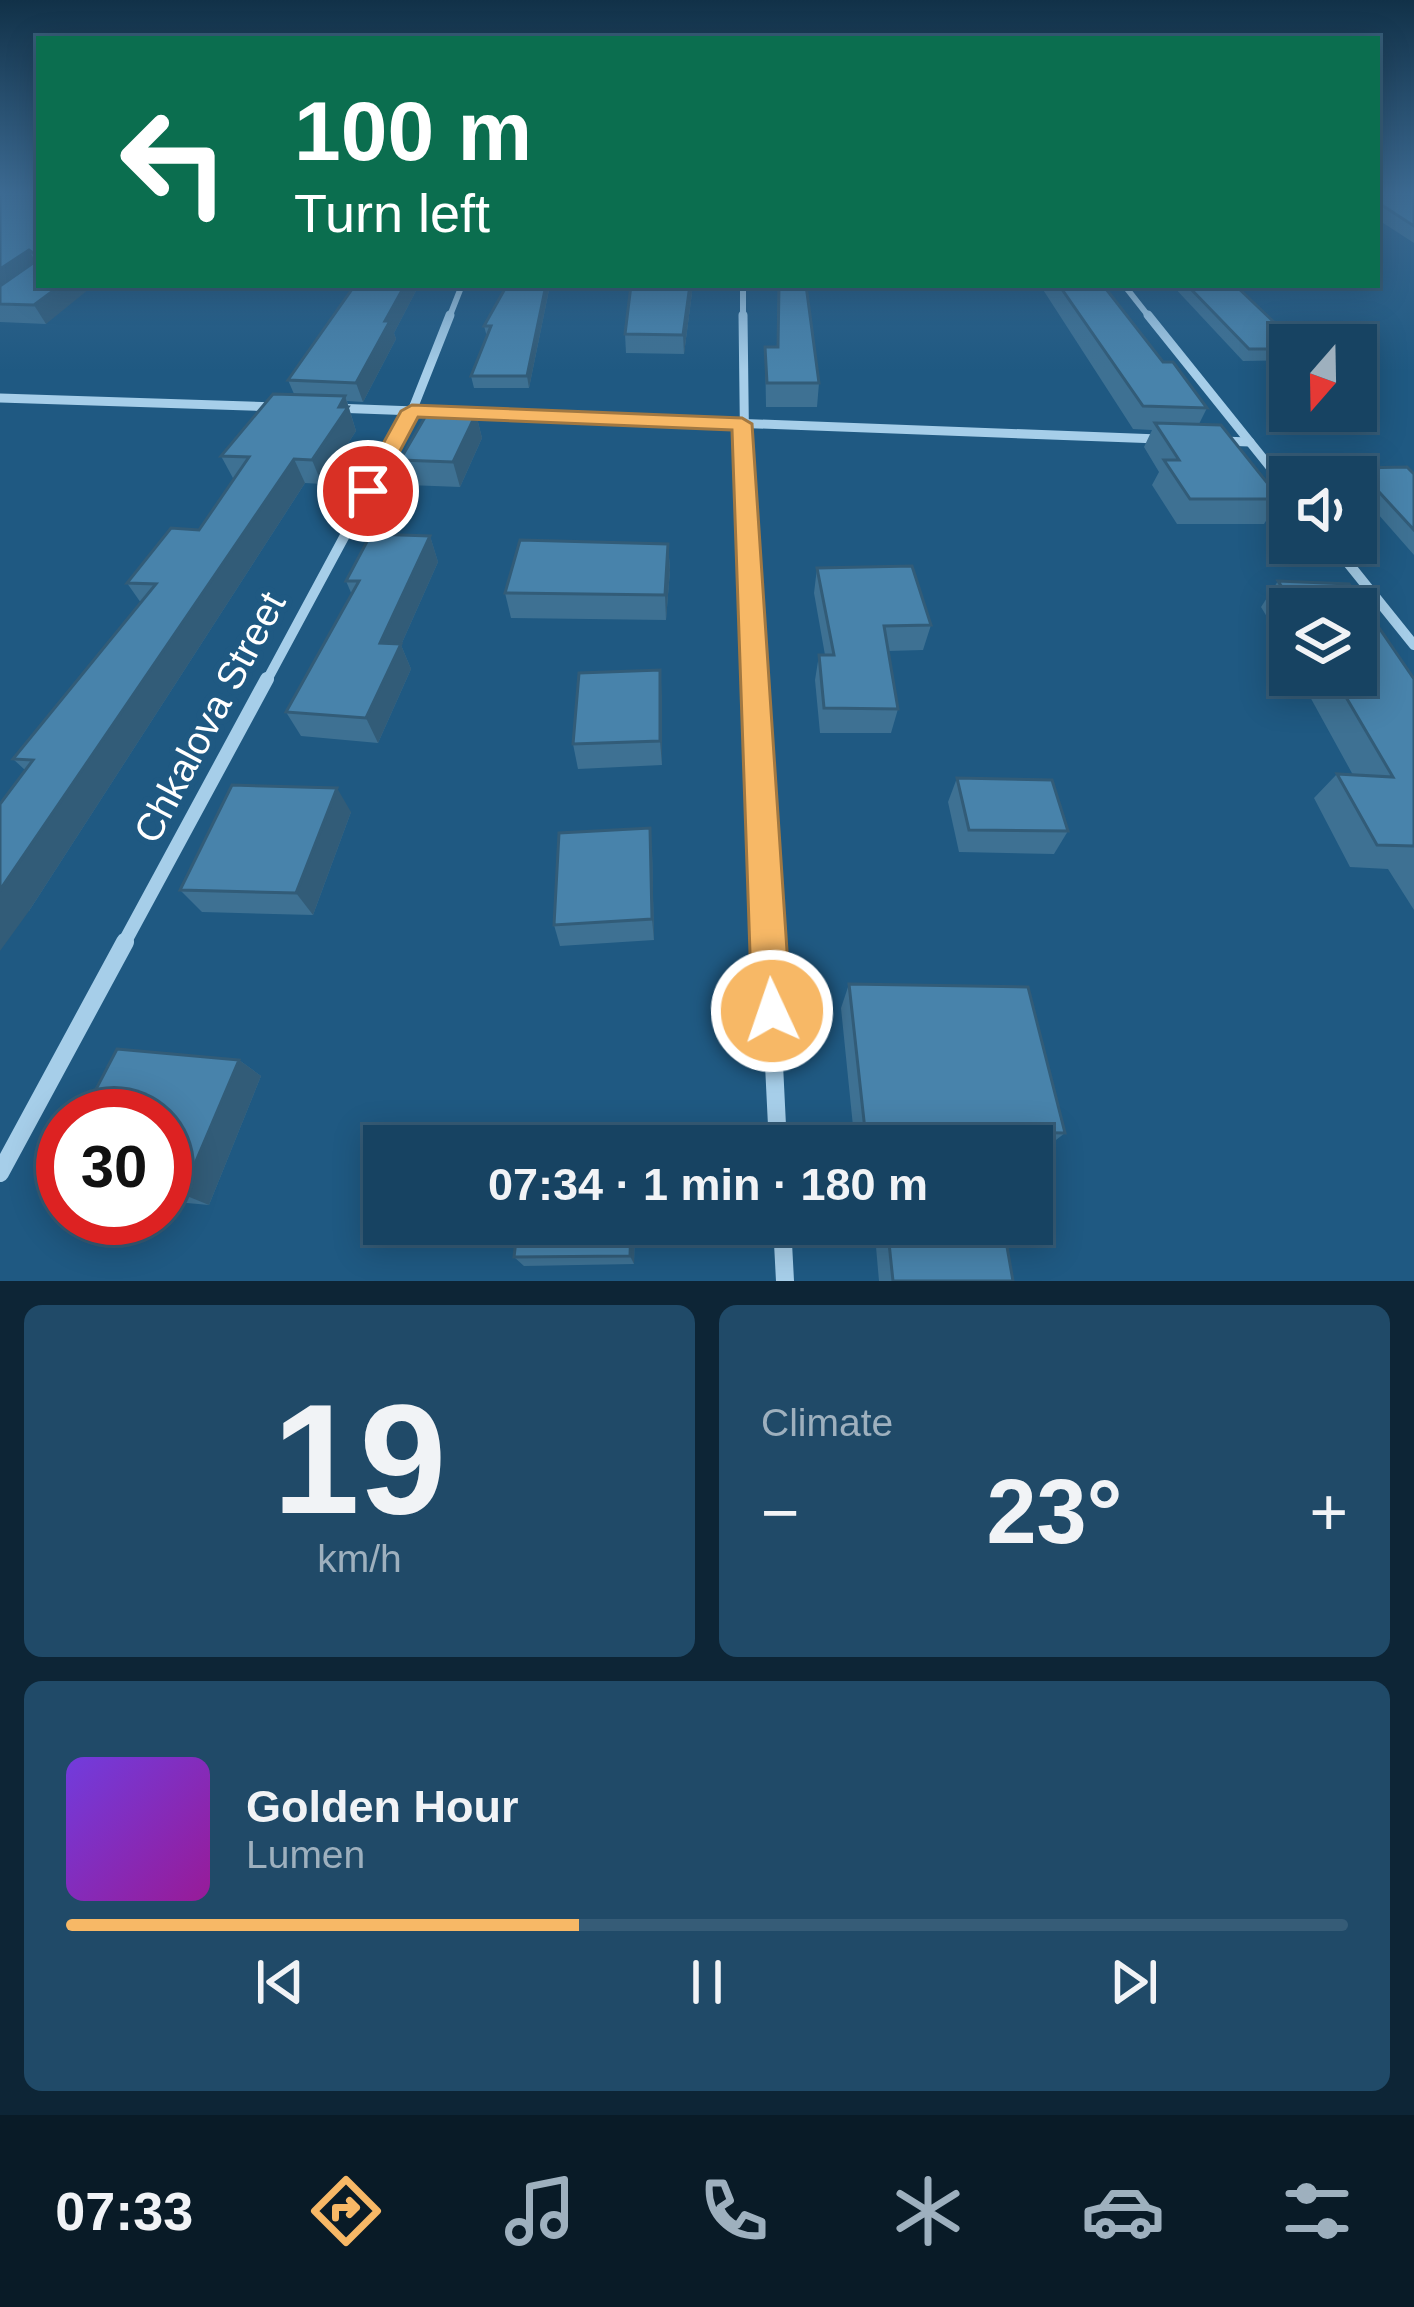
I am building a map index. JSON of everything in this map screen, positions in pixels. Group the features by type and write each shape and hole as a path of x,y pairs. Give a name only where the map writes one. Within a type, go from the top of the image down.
{"street":[{"name":"Chkalova Street","path":"0,1173 412,411 461,288"},
{"path":"743,288 742,424 777,1125"},
{"path":"1126,288 1269,465"},
{"path":"0,398 297,407"},
{"path":"320,408 1181,440"},
{"path":"1204,440 1250,442"},
{"path":"1348,564 1414,645"},
{"path":"783,1245 785,1281"}],"building":[{"path":"0,252 26,252 0,269"},
{"path":"36,255 36,288 57,288 34,305 0,304 0,286 33,263"},
{"path":"353,288 403,288 356,383 288,380"},
{"path":"505,288 545,288 527,376 471,376 491,326 484,326"},
{"path":"631,288 690,288 683,335 625,334"},
{"path":"779,288 806,288 819,383 767,383 765,347 778,347"},
{"path":"1061,288 1105,288 1163,362 1173,362 1207,408 1143,406"},
{"path":"1190,288 1238,288 1276,324 1269,324 1269,349 1249,349"},
{"path":"273,394 345,396 339,407 348,407 312,460 294,459 0,890 0,804 33,760 13,759 156,584 127,583 171,528 199,530 249,457 221,456"},
{"path":"428,412 476,414 453,462 400,460"},
{"path":"1155,423 1221,425 1269,485 1269,499 1190,499 1164,460 1179,460"},
{"path":"1407,467 1414,474 1414,530 1377,490 1377,468"},
{"path":"371,534 430,536 380,643 401,644 366,718 286,712 359,581 346,581"},
{"path":"520,540 668,544 665,595 505,593"},
{"path":"912,566 931,625 884,626 898,709 824,708 819,655 834,655 817,568"},
{"path":"1278,581 1349,584 1352,588 1282,588"},
{"path":"1377,625 1414,679 1414,846 1377,845 1337,774 1393,777 1345,696 1377,696"},
{"path":"660,670 660,741 573,744 579,673"},
{"path":"957,778 1052,780 1068,831 969,830"},
{"path":"232,785 337,788 296,893 180,890"},
{"path":"650,828 652,919 554,925 559,833"},
{"path":"849,984 1028,987 1065,1133 1053,1133 1053,1125 864,1125"},
{"path":"117,1049 239,1060 192,1170 192,1089 96,1089"},
{"path":"515,1245 630,1245 630,1256 514,1257"},
{"path":"889,1245 1007,1245 1013,1281 893,1281"}],"route":[{"path":"368,491 412,411 742,424 772,1011"}]}
